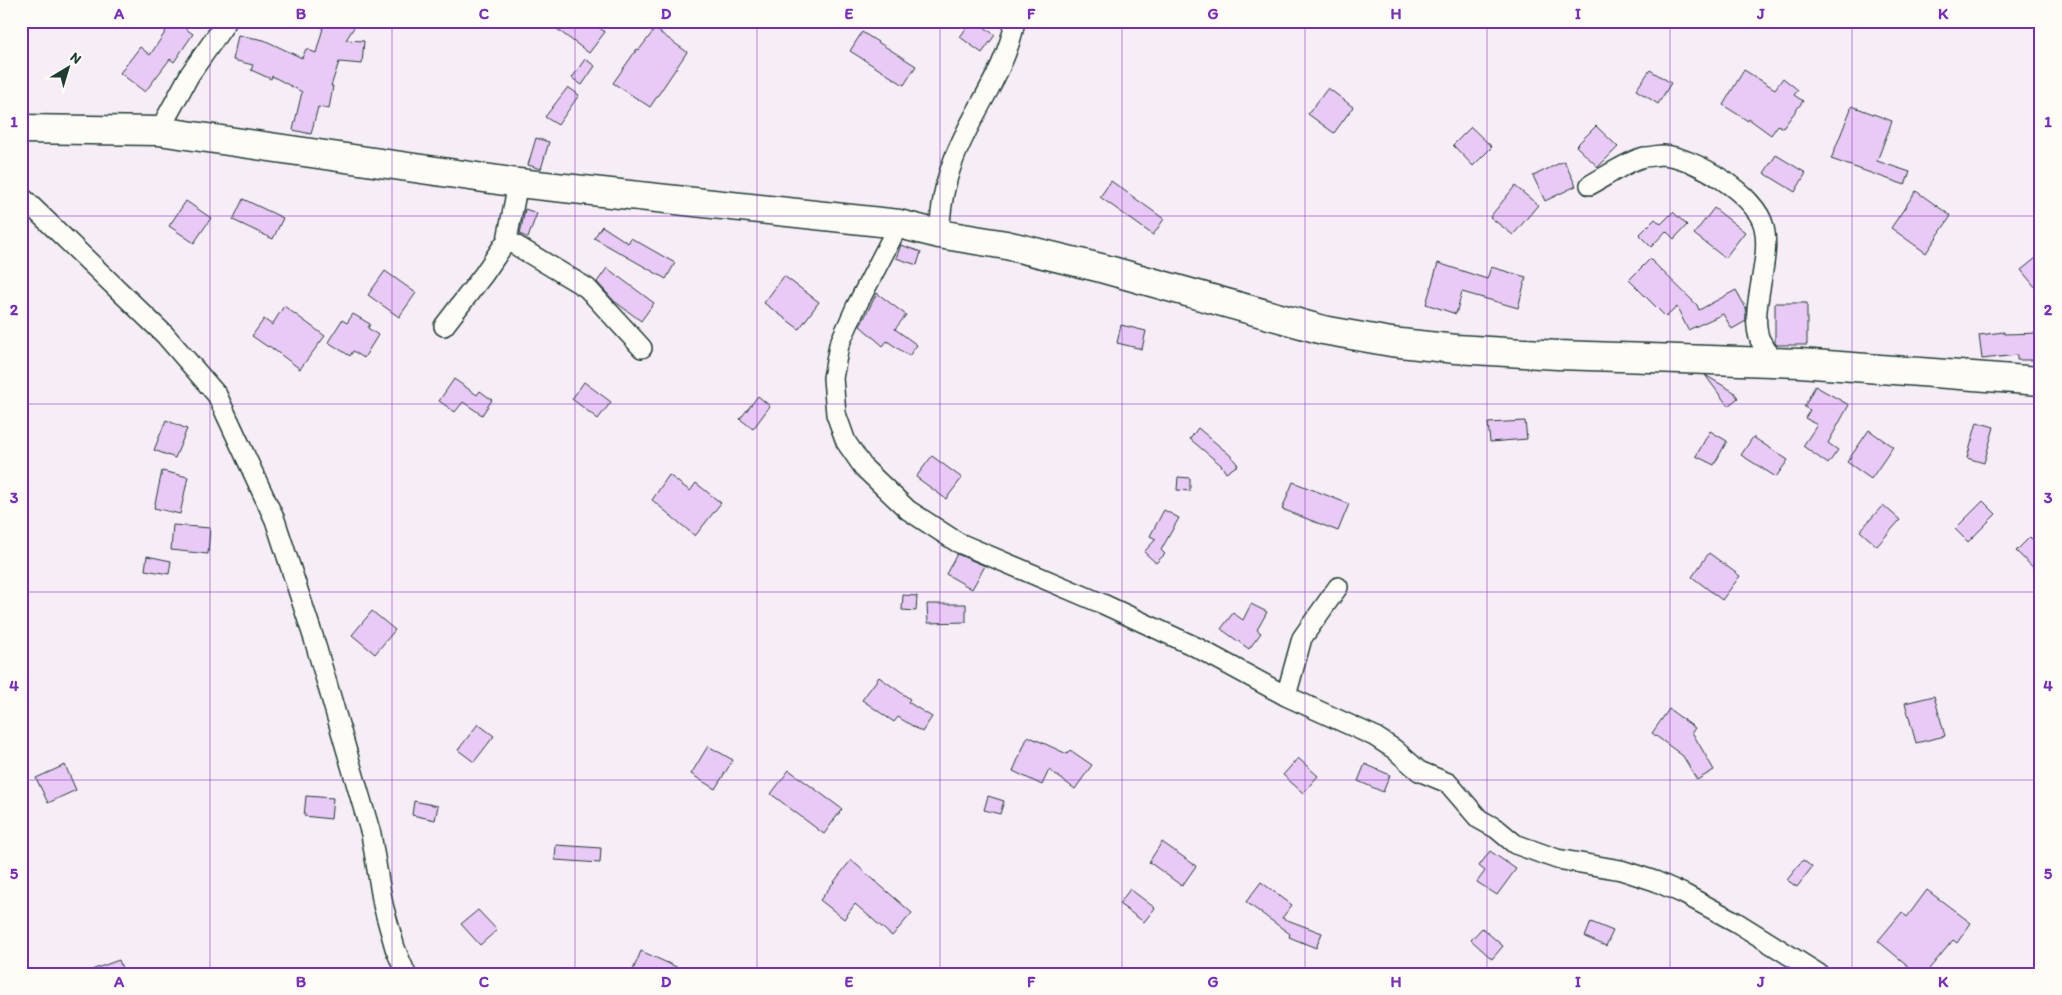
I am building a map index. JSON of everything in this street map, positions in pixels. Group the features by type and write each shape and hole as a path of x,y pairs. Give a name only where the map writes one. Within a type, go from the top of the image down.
{"main road":[{"path":"21,129 159,131 518,183 899,224 939,234 1006,245 1101,268 1323,330 1391,342 1456,349 1558,355 1774,362 2041,381"}],"street":[{"path":"159,131 190,74 227,21"},
{"path":"939,234 942,195 954,158 1008,54 1015,21"},
{"path":"1590,186 1641,158 1662,155 1683,160 1710,173 1736,190 1752,205 1764,224 1767,246 1758,308 1760,339 1774,362"},
{"path":"444,326 484,274 507,240 518,183"},
{"path":"21,196 165,335 217,395 274,520 314,639 371,834 383,905 395,948 406,974"},
{"path":"899,224 856,307 839,345 833,378 836,414 846,442 864,468 908,510 957,542 1103,604 1188,643 1286,696 1374,736 1394,749 1419,771 1448,782 1479,819 1497,829 1515,844 1557,859 1621,870 1655,881 1736,922 1819,974"},
{"path":"507,240 587,288 642,348"},
{"path":"1286,696 1302,638 1338,587"}],"building":[{"path":"153,21 175,21 193,34 174,62 170,59 145,92 120,73 140,47 150,55 166,31"},
{"path":"325,21 358,21 346,40 364,41 362,64 339,62 331,86 333,86 329,109 318,107 311,134 293,130 302,92 272,76 271,79 251,70 253,65 233,60 238,35 264,40 302,58 306,49 316,53"},
{"path":"546,21 590,21 605,32 589,53"},
{"path":"971,21 976,21 995,35 982,53 960,37"},
{"path":"655,29 687,52 650,107 613,83 637,49 639,50"},
{"path":"862,32 916,66 904,85 850,51"},
{"path":"585,59 595,66 582,85 572,78"},
{"path":"1650,70 1671,83 1658,104 1636,90"},
{"path":"1744,70 1775,89 1783,78 1798,90 1794,95 1803,101 1783,128 1778,125 1771,135 1749,119 1748,121 1723,105"},
{"path":"568,87 579,95 558,125 545,117"},
{"path":"1328,88 1353,107 1334,133 1308,114"},
{"path":"1852,106 1892,121 1877,161 1910,172 1905,185 1831,159"},
{"path":"1596,126 1618,147 1598,167 1576,146"},
{"path":"1471,127 1492,147 1473,166 1453,145"},
{"path":"536,138 549,142 541,169 528,165"},
{"path":"1776,155 1806,173 1795,192 1764,173"},
{"path":"1564,161 1576,186 1545,201 1533,176"},
{"path":"1111,181 1164,219 1153,235 1100,197"},
{"path":"1515,186 1538,205 1513,235 1490,217"},
{"path":"1916,191 1951,216 1926,253 1891,228"},
{"path":"243,199 283,218 273,239 233,220"},
{"path":"186,201 211,218 194,243 169,226"},
{"path":"1714,208 1745,232 1725,258 1694,234"},
{"path":"525,209 537,213 528,238 520,234"},
{"path":"1673,212 1687,225 1674,239 1666,231 1651,247 1639,235 1655,219 1661,224"},
{"path":"602,226 628,243 631,238 675,263 666,279 594,238"},
{"path":"901,245 921,252 917,265 896,258"},
{"path":"2041,254 2041,294 2021,270"},
{"path":"1650,259 1697,305 1699,310 1736,290 1746,308 1746,321 1732,329 1723,314 1688,330 1677,307 1666,317 1629,280"},
{"path":"1438,263 1487,279 1491,267 1526,277 1518,308 1462,292 1456,314 1426,304"},
{"path":"607,268 654,303 641,321 614,301 597,282"},
{"path":"385,271 416,293 399,317 368,295"},
{"path":"784,276 819,302 799,329 764,303"},
{"path":"877,293 906,315 895,329 917,345 909,356 887,341 883,346 860,326"},
{"path":"1775,303 1807,303 1807,345 1777,345 1775,343"},
{"path":"284,306 325,336 300,369 252,336 264,319 272,325"},
{"path":"353,314 370,324 368,328 378,335 364,358 353,351 350,356 328,342 342,320 347,323"},
{"path":"1121,325 1146,331 1142,349 1117,343"},
{"path":"2004,332 2004,334 2041,333 2041,360 2017,360 2017,355 1982,359 1979,335"},
{"path":"1705,375 1734,392 1738,398 1728,406"},
{"path":"454,379 477,395 480,391 492,400 482,415 463,402 455,412 439,401"},
{"path":"584,382 611,402 598,419 572,399"},
{"path":"1815,386 1849,405 1828,443 1838,450 1828,464 1803,446 1817,425 1805,418 1810,410 1804,407"},
{"path":"758,396 770,406 753,429 740,419"},
{"path":"166,420 187,429 175,458 154,450"},
{"path":"1525,421 1527,439 1490,442 1488,423"},
{"path":"1977,422 1994,427 1984,463 1967,458"},
{"path":"1198,428 1230,455 1238,465 1226,473 1221,465 1190,439"},
{"path":"1869,430 1893,447 1871,479 1847,462"},
{"path":"1710,431 1727,441 1714,465 1696,456"},
{"path":"1753,437 1788,460 1776,477 1741,455"},
{"path":"932,456 962,478 946,499 916,477"},
{"path":"162,471 188,477 180,514 154,508"},
{"path":"669,475 690,491 696,483 721,503 695,536 652,500"},
{"path":"1178,477 1190,478 1190,491 1177,490"},
{"path":"1293,482 1349,504 1338,531 1282,509"},
{"path":"1983,501 1996,514 1968,542 1955,529"},
{"path":"1883,505 1900,520 1877,546 1860,531"},
{"path":"1164,510 1179,518 1161,550 1165,554 1156,563 1144,552 1156,539 1150,536"},
{"path":"173,525 210,528 208,554 171,550"},
{"path":"2030,537 2041,548 2041,575 2016,551"},
{"path":"1709,553 1740,576 1722,600 1692,577"},
{"path":"957,554 985,566 972,589 946,574"},
{"path":"147,556 171,561 169,574 145,570"},
{"path":"903,595 917,596 916,611 902,610"},
{"path":"927,604 966,604 966,622 928,623"},
{"path":"1251,604 1267,612 1257,630 1261,633 1249,649 1221,629 1233,613 1243,620"},
{"path":"372,611 395,630 375,654 352,635"},
{"path":"879,677 910,699 908,702 932,717 922,732 898,717 894,722 862,700"},
{"path":"1934,696 1945,736 1916,743 1905,703"},
{"path":"1669,709 1695,728 1692,732 1714,770 1697,780 1683,756 1652,733"},
{"path":"478,724 494,736 474,762 458,750"},
{"path":"1028,736 1067,754 1070,750 1092,765 1075,789 1049,770 1042,785 1013,771"},
{"path":"708,746 733,760 715,789 691,774"},
{"path":"1298,758 1318,776 1303,793 1283,775"},
{"path":"1365,764 1390,775 1383,792 1358,781"},
{"path":"65,765 76,790 48,803 36,778"},
{"path":"789,770 842,809 824,834 771,794"},
{"path":"306,796 333,798 331,819 304,816"},
{"path":"988,796 1004,801 1000,814 984,810"},
{"path":"414,801 438,806 435,820 412,815"},
{"path":"1162,842 1196,866 1182,886 1149,862"},
{"path":"556,845 601,848 600,863 555,860"},
{"path":"1490,851 1516,869 1497,895 1477,882 1485,871 1479,866"},
{"path":"851,860 912,913 892,936 855,904 844,919 820,900"},
{"path":"1803,860 1812,867 1797,887 1787,880"},
{"path":"1261,882 1292,905 1282,918 1322,933 1316,948 1289,937 1290,934 1246,902"},
{"path":"1130,889 1155,908 1144,922 1119,904"},
{"path":"1927,890 1971,923 1957,943 1953,940 1925,974 1918,974 1878,941 1902,912 1907,917"},
{"path":"478,910 497,930 480,945 461,924"},
{"path":"1591,922 1613,931 1606,946 1585,937"},
{"path":"1482,928 1503,946 1492,959 1471,940"},
{"path":"641,951 692,974 640,974 633,970"},
{"path":"119,960 124,974 86,974 86,972"}]}
